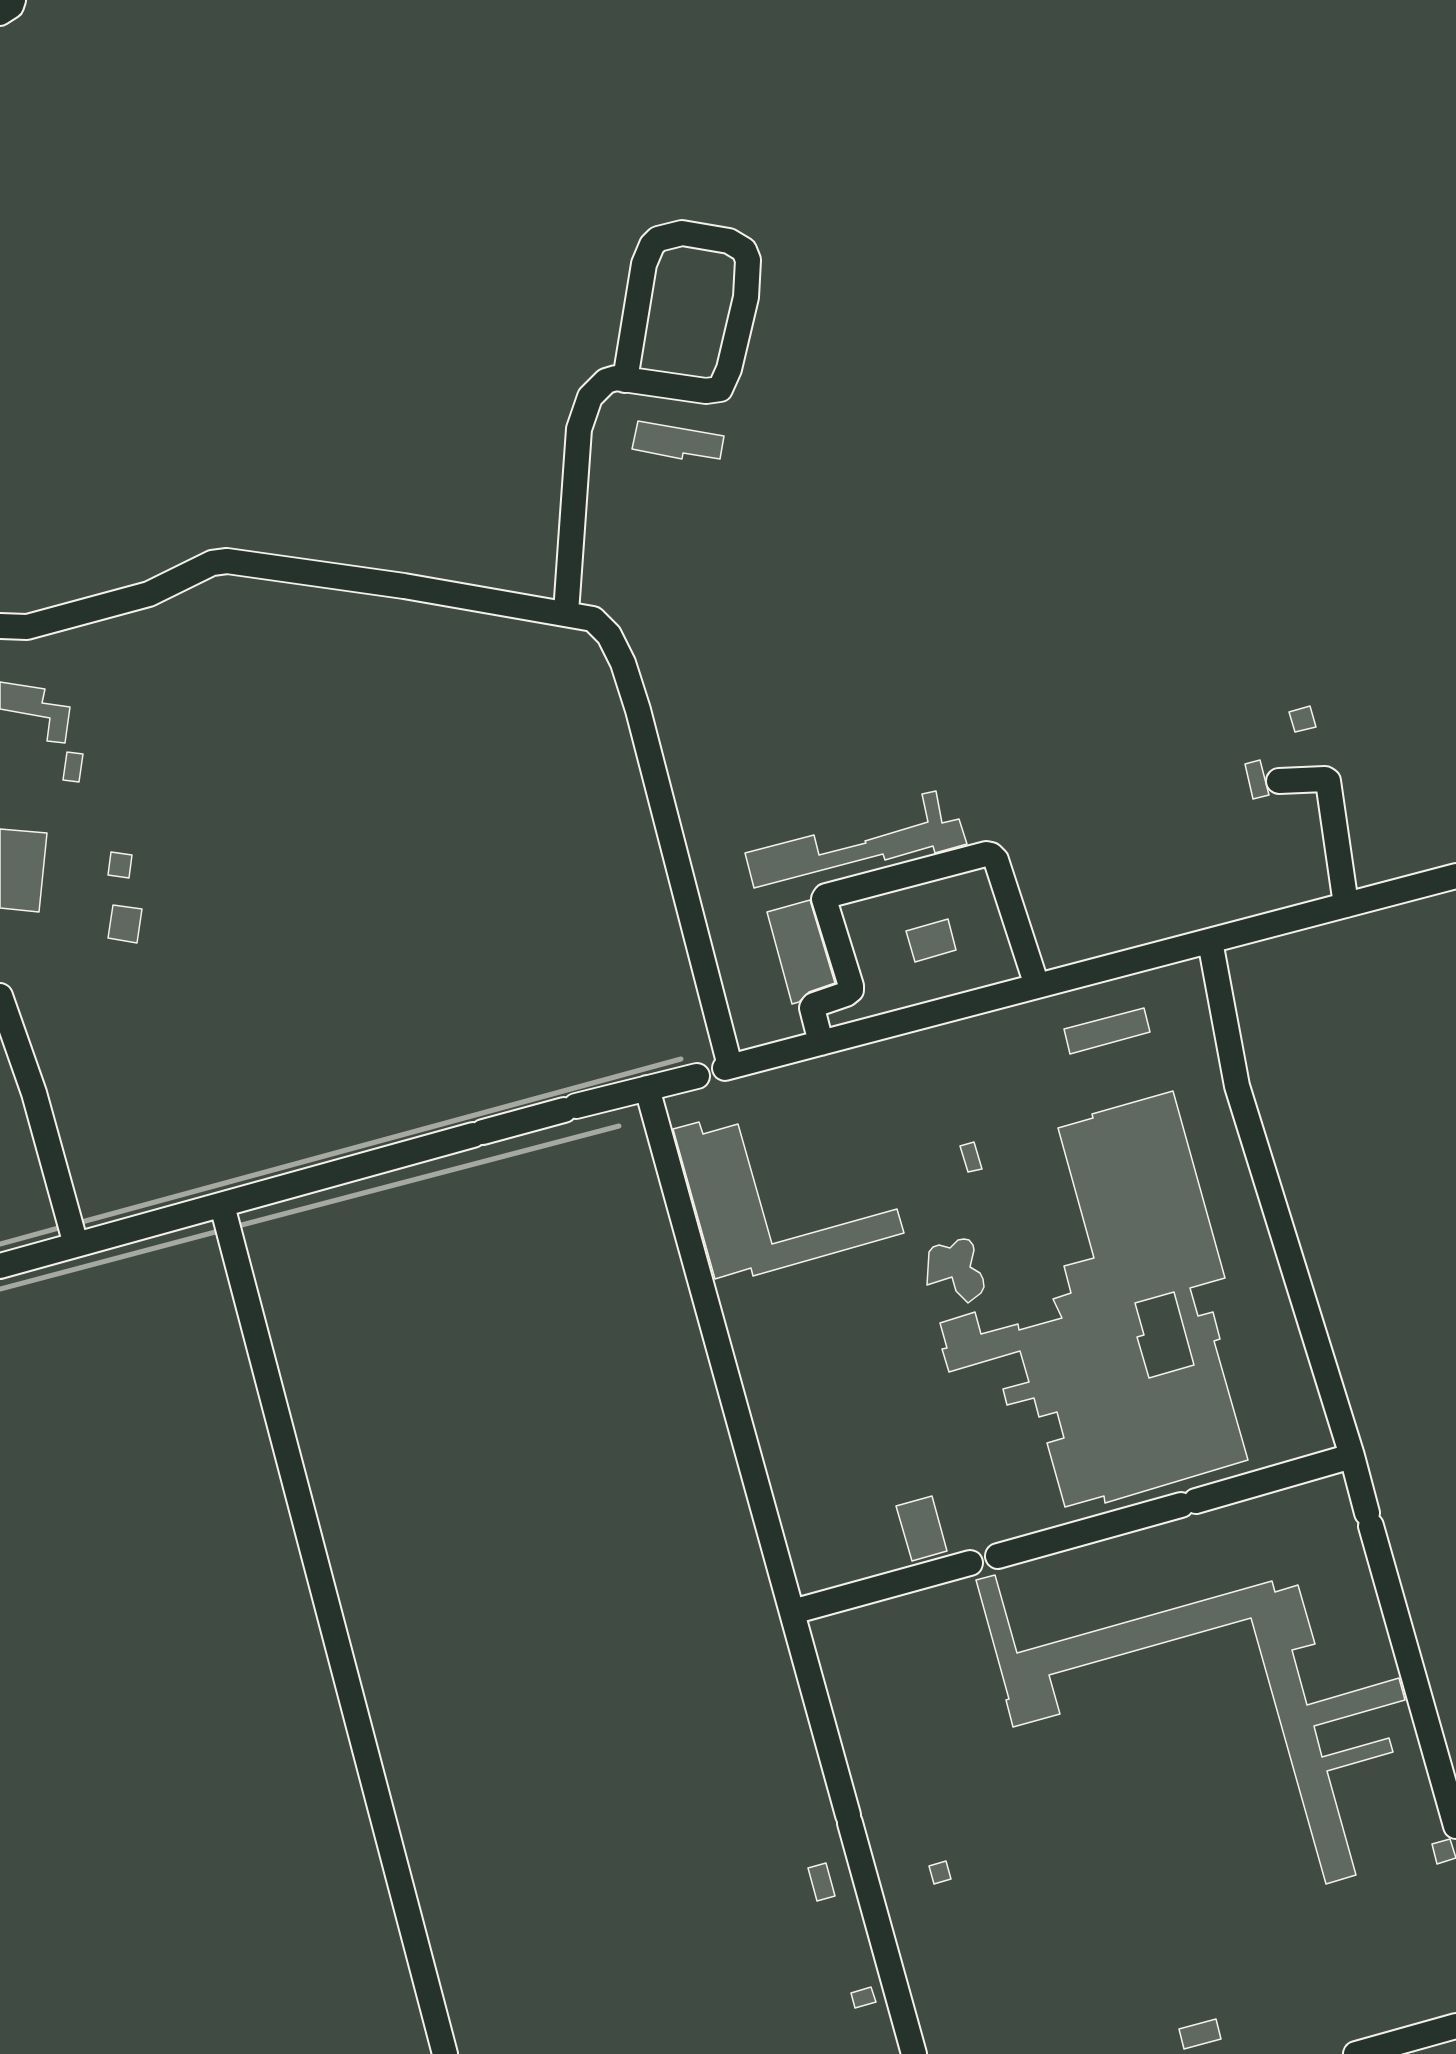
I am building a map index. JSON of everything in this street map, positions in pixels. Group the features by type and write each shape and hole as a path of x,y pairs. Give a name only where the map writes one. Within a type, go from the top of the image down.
{"lane":[{"path":"0,13 11,6 13,0"},
{"path":"566,613 579,429 590,397 611,379 706,391 720,389 729,369 746,297 748,260 744,250 729,241 682,233 658,239 652,245 644,264 625,380"},
{"path":"0,627 27,627 150,594 212,563 227,561 404,586 593,619 609,635 623,663 638,710 727,1067 1456,876"},
{"path":"1279,781 1325,779 1328,781 1346,905"},
{"path":"821,1043 812,1008 851,990 824,897 872,884 986,854 991,855 996,860 1037,986"},
{"path":"1210,940 1237,1086 1352,1456 1456,1826"},
{"path":"0,996 34,1094 76,1245"},
{"path":"0,1266 570,1108 697,1076"},
{"path":"647,1088 914,2054"},
{"path":"222,1205 445,2054"},
{"path":"998,1556 1352,1456"},
{"path":"792,1612 970,1563"},
{"path":"1356,2054 1456,2026"}],"shaded area":[{"path":"0,0 1456,0 1456,2054 0,2054"}],"building":[{"path":"638,421 724,436 720,459 683,453 682,459 632,449"},
{"path":"0,682 45,689 42,703 70,707 65,743 47,741 50,718 0,709"},
{"path":"1310,706 1316,727 1295,732 1289,712"},
{"path":"67,752 83,754 79,782 63,780"},
{"path":"1260,760 1269,795 1253,799 1245,764"},
{"path":"936,791 942,823 959,819 967,844 935,853 933,846 885,860 883,854 754,888 745,853 814,835 819,855 866,843 865,841 928,822 922,794"},
{"path":"0,829 47,833 39,912 0,908"},
{"path":"111,852 132,855 129,878 108,875"},
{"path":"810,900 835,983 809,992 799,1002 792,1004 767,912"},
{"path":"113,905 142,909 137,943 108,938"},
{"path":"948,919 956,950 915,962 906,931"},
{"path":"1144,1008 1150,1032 1070,1054 1064,1029"},
{"path":"1173,1091 1225,1278 1190,1288 1198,1316 1213,1312 1220,1339 1214,1341 1248,1460 1105,1503 1104,1496 1065,1507 1047,1443 1064,1438 1057,1412 1039,1417 1034,1398 1007,1405 1003,1389 1029,1382 1020,1351 949,1372 942,1349 947,1348 940,1323 975,1312 981,1334 1018,1324 1019,1330 1062,1318 1053,1299 1071,1293 1064,1266 1094,1258 1058,1128 1093,1118 1092,1114","holes":["1174,1292 1194,1365 1149,1378 1137,1337 1144,1335 1135,1303"]},
{"path":"699,1122 703,1134 738,1124 772,1244 897,1209 904,1233 753,1276 751,1268 715,1279 673,1129"},
{"path":"974,1142 982,1169 968,1172 960,1146"},
{"path":"958,1240 969,1240 973,1245 970,1267 980,1273 984,1287 981,1293 968,1303 956,1291 952,1277 927,1285 929,1252 933,1247 939,1245 950,1248"},
{"path":"932,1496 947,1551 912,1561 896,1506"},
{"path":"995,1575 1017,1653 1272,1581 1275,1592 1298,1585 1315,1644 1292,1650 1307,1705 1399,1678 1405,1700 1314,1726 1322,1757 1389,1738 1393,1752 1327,1771 1356,1875 1326,1884 1251,1618 1049,1675 1060,1714 1013,1727 1006,1700 1009,1699 976,1580"},
{"path":"1450,1839 1456,1858 1437,1864 1432,1844"},
{"path":"946,1861 951,1879 934,1884 929,1866"},
{"path":"826,1863 835,1896 817,1901 808,1868"},
{"path":"871,1987 876,2002 855,2008 851,1993"},
{"path":"1216,2019 1221,2039 1184,2049 1179,2029"}],"waterway":[{"path":"78,1223 681,1059"},
{"path":"234,1227 619,1126"},
{"path":"0,1244 66,1226"},
{"path":"0,1289 223,1230"}]}
